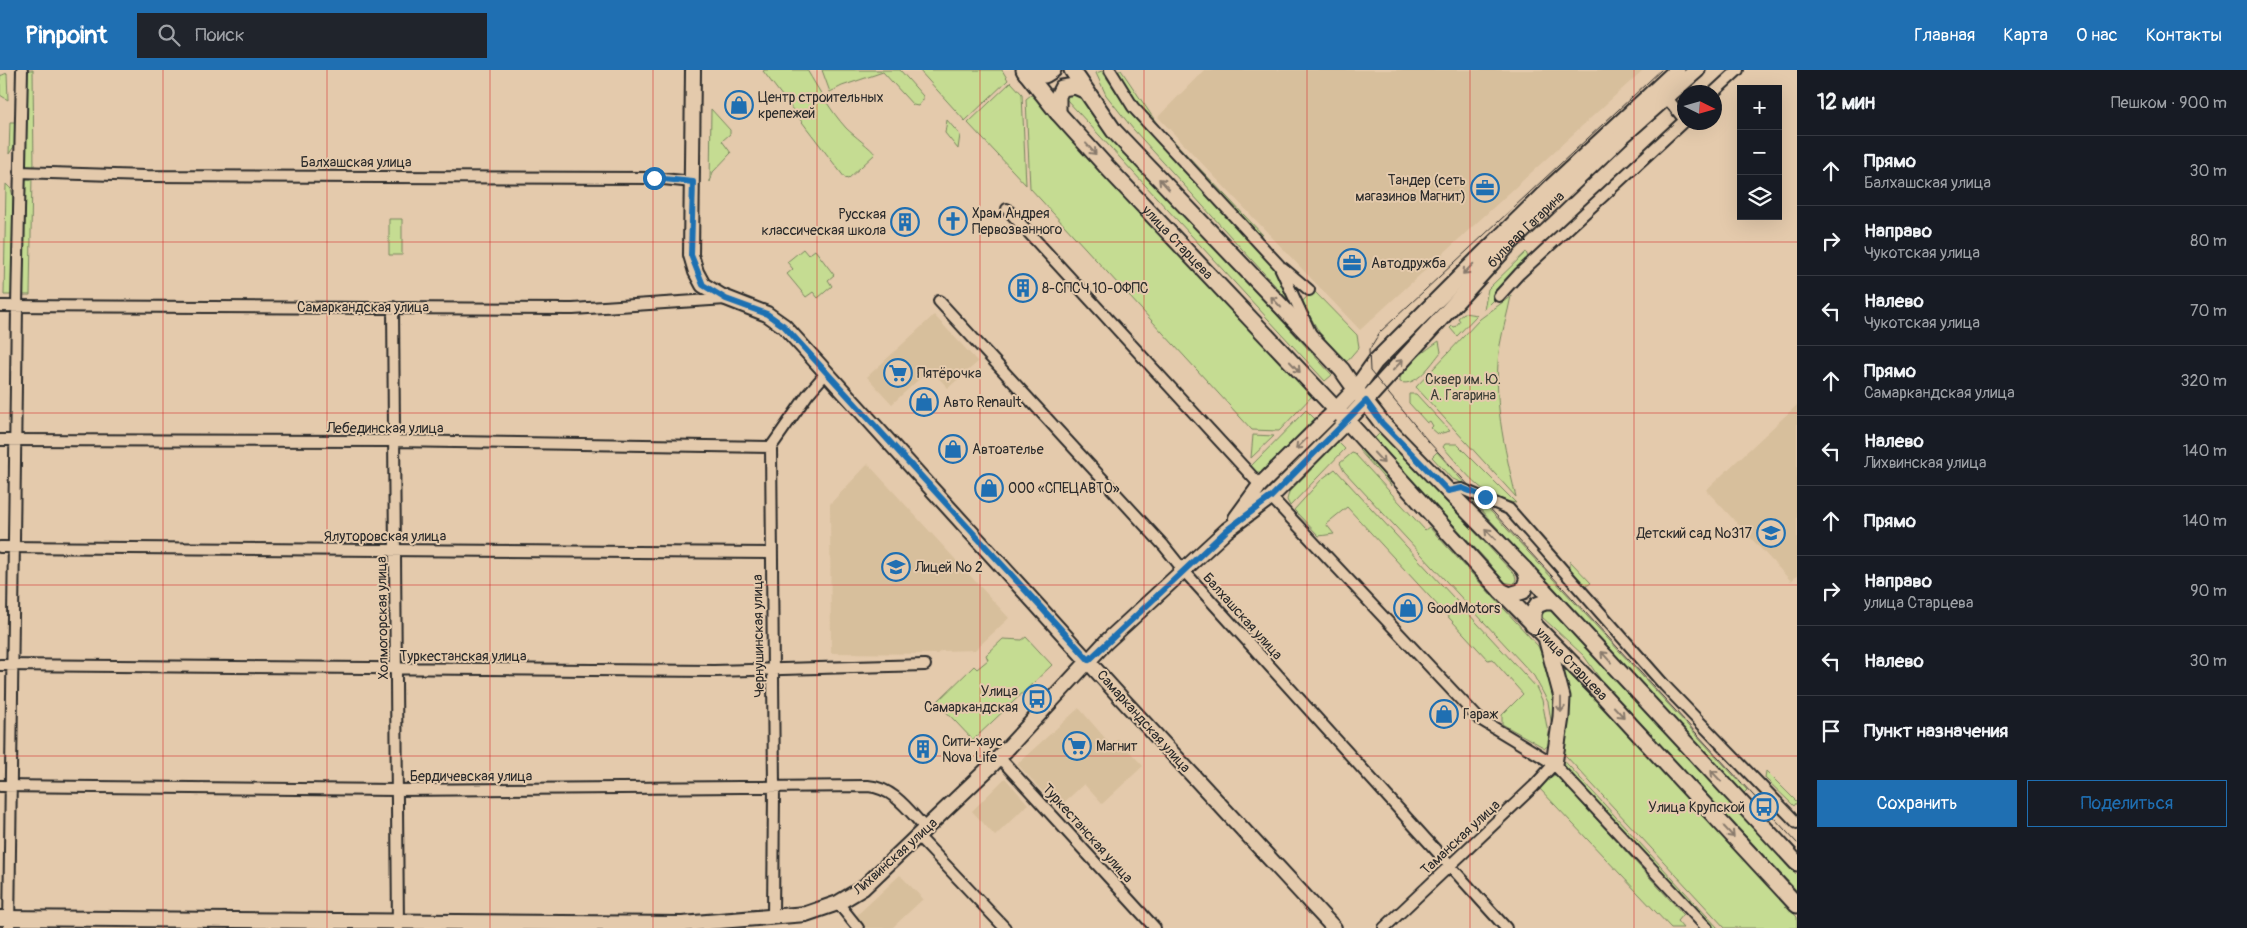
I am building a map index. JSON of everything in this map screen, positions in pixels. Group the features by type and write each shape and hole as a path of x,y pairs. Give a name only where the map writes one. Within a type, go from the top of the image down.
{"main road":[{"name":"Самаркандская улица","path":"693,70 691,255 703,285 726,299 767,314 792,335 1089,660 1123,700 1334,928"},
{"path":"1025,71 1045,75 1053,70"},
{"path":"1072,70 1114,131 1342,370 1355,390"},
{"name":"бульвар Гагарина","path":"1336,410 1355,390 1376,362 1556,190 1677,70"},
{"name":"бульвар Гагарина","path":"1347,421 1556,190 1697,70"},
{"name":"улица Старцева","path":"1025,71 1058,113 1347,421 1501,592 1599,692 1797,905"},
{"path":"1058,113 1058,96 1062,88 1070,86 1084,90"},
{"name":"бульвар Гагарина","path":"1342,370 1357,371 1376,362"},
{"name":"улица Старцева","path":"1355,390 1366,401 1382,423 1524,569 1797,863"},
{"path":"1227,530 1260,485 1336,410"},
{"path":"1227,530 1271,497 1347,421"},
{"name":"Лихвинская улица","path":"6,922 398,925 682,924 738,923 806,914 838,903 869,883 999,757 1089,660 1227,530"},
{"path":"1501,592 1510,595 1523,591 1528,578 1524,569"},
{"path":"1533,625 1533,613 1537,605 1545,602 1555,602"},
{"path":"1547,641 1562,698 1554,764"}],"street":[{"path":"6,922 11,786 22,70"},
{"path":"1110,70 1132,107 1279,265 1309,290"},
{"path":"1722,85 1738,70"},
{"path":"1666,97 1677,111"},
{"path":"1499,296 1519,274 1677,127"},
{"name":"Балхашская улица","path":"19,172 145,176 654,178 693,182"},
{"path":"1007,209 1260,485"},
{"path":"1279,265 1316,344"},
{"name":"Самаркандская улица","path":"0,306 572,309 726,299"},
{"name":"Балхашская улица","path":"939,301 1158,539 1184,572 1506,928"},
{"name":"Холмогорская улица","path":"393,307 398,925"},
{"path":"771,447 808,394 827,372"},
{"name":"Лебединская улица","path":"0,440 394,441 771,447"},
{"name":"Чернушинская улица","path":"771,447 770,553 774,788 773,918"},
{"path":"1448,491 1462,488 1509,509 1665,686 1797,823"},
{"path":"1271,497 1478,718 1554,764 1707,928"},
{"name":"Ялуторовская улица","path":"0,547 770,553"},
{"name":"Туркестанская улица","path":"0,665 714,671 925,665"},
{"name":"Туркестанская улица","path":"999,757 1155,928"},
{"name":"Таманская улица","path":"1384,928 1534,786 1554,764"},
{"name":"Бердичевская улица","path":"0,786 396,790 878,787 895,796 922,832 1005,928"},
{"path":"838,903 858,928"}],"shaded area":[{"path":"1204,70 1643,70 1360,330 1158,117"},
{"path":"934,315 978,362 948,388 930,369 892,404 867,377"},
{"name":"Детский сад №317","path":"1797,405 1797,576 1791,581 1706,490"},
{"name":"Лицей № 2","path":"868,464 1009,618 975,650 941,651 937,654 831,653 830,504"},
{"path":"1079,708 1111,745 1118,739 1143,766 1102,804 1084,784 1058,808 1017,764"},
{"path":"1005,778 1028,804 995,836 972,811"},
{"path":"900,875 923,899 892,928 866,928 856,916"}],"green space":[{"path":"29,70 33,70 34,171 27,168 25,164 26,78"},
{"path":"807,70 840,121 875,154 848,179 845,178 763,71"},
{"path":"822,70 900,70 923,96 923,100 918,106 913,105 883,72 830,92"},
{"path":"919,70 1002,70 1008,80 965,121"},
{"path":"1115,70 1121,70 1158,125 1153,124 1128,92"},
{"path":"1102,71 1130,113 1275,268 1291,303 1133,129 1106,95 1096,73"},
{"path":"7,73 8,100 0,95 0,76"},
{"path":"1011,82 1022,94 1026,185 968,123"},
{"path":"1078,91 1210,242 1332,375 1325,381 1066,99 1066,94"},
{"path":"1031,95 1053,112 1313,395 1279,431 1252,430 1030,188 1026,99"},
{"path":"711,109 730,130 730,134 722,141 731,153 713,172 710,182"},
{"path":"947,120 960,135 958,149 945,133"},
{"path":"10,122 17,122 15,145 9,154"},
{"path":"1167,134 1263,235 1257,234 1166,136"},
{"path":"28,175 32,175 30,295 22,295 24,180"},
{"path":"6,184 11,189 13,196 12,295 4,295"},
{"path":"389,219 402,219 402,255 389,255"},
{"path":"803,249 808,255 815,250 834,275 828,280 832,286 818,298 813,292 806,297 787,274 793,269 787,262"},
{"path":"1526,252 1529,260 1492,295 1495,299 1484,310 1488,289"},
{"path":"1313,290 1357,335 1359,347 1346,362 1319,332 1302,302"},
{"name":"Сквер им. Ю. А. Гагарина","path":"1511,296 1500,345 1497,384 1500,421 1516,497 1416,387 1480,319"},
{"path":"1464,313 1477,315 1457,336 1450,328 1452,326 1455,327 1460,321 1458,318"},
{"path":"1439,341 1441,352 1428,368 1412,381 1400,382 1404,371 1409,365"},
{"path":"1409,394 1416,394 1450,431 1438,434 1431,428 1433,426 1430,421 1427,423 1409,403"},
{"path":"1306,410 1315,419 1263,472 1254,472 1250,467"},
{"path":"1381,432 1515,575 1514,584 1503,582 1489,563 1374,439"},
{"path":"1253,435 1274,436 1251,458"},
{"path":"1338,442 1345,449 1290,506 1287,500 1289,492"},
{"path":"1445,444 1457,444 1516,503 1493,496 1483,490 1466,474 1443,447"},
{"path":"1362,447 1380,468 1391,486 1359,450"},
{"path":"1437,452 1466,485 1451,478 1432,457"},
{"path":"1352,453 1425,530 1429,527 1538,646 1556,688 1553,733 1548,702 1534,676 1344,471 1340,463"},
{"path":"1335,469 1536,687 1542,700 1550,744 1545,748 1502,724 1502,715 1523,694 1492,659 1488,660 1347,507 1326,524 1334,534 1319,536 1294,510 1322,479"},
{"path":"1467,495 1484,504 1747,790 1743,794"},
{"path":"1570,561 1591,583 1583,585 1570,570"},
{"path":"1544,609 1549,609 1553,612 1797,875 1797,891 1603,683 1584,656 1542,617"},
{"path":"1026,637 1052,665 973,740 937,702 974,666 977,669 988,660 986,655 1003,639 1022,640"},
{"path":"1558,663 1614,719 1797,917 1797,928 1725,928 1566,756 1560,748"},
{"path":"1558,754 1718,928 1713,928 1561,763"},
{"path":"1766,771 1797,802 1794,806 1765,778"},
{"path":"1556,775 1683,914 1677,921 1683,928 1671,928 1539,788 1549,777"}],"tram line":[{"path":"1661,70 1380,332 1369,350 1370,371 1428,441 1797,843"}],"place":[{"name":"Центр строительных крепежей","path":"739,105"},
{"name":"Тандер (сеть магазинов Магнит)","path":"1485,188"},
{"name":"Храм Андрея Первозванного","path":"953,221"},
{"name":"Русская классическая школа","path":"905,222"},
{"name":"Автодружба","path":"1352,263"},
{"name":"8-СПСЧ 10-ОФПС","path":"1023,288"},
{"name":"Пятёрочка","path":"898,373"},
{"name":"Авто Renault","path":"924,402"},
{"name":"Автоателье","path":"953,449"},
{"name":"ООО «СПЕЦАВТО»","path":"989,488"},
{"name":"Детский сад №317","path":"1771,533"},
{"name":"Лицей № 2","path":"896,567"},
{"name":"GoodMotors","path":"1408,608"},
{"name":"Улица Самаркандская","path":"1037,699"},
{"name":"Гараж","path":"1444,714"},
{"name":"Магнит","path":"1077,746"},
{"name":"Сити-хаус Nova Life","path":"923,749"},
{"name":"Улица Крупской","path":"1764,807"}],"route":[{"path":"654,178 693,182 691,255 696,272 703,285 726,299 767,314 784,326 1089,660 1227,530 1271,497 1366,401 1382,423 1448,491 1462,488 1485,497"}]}
